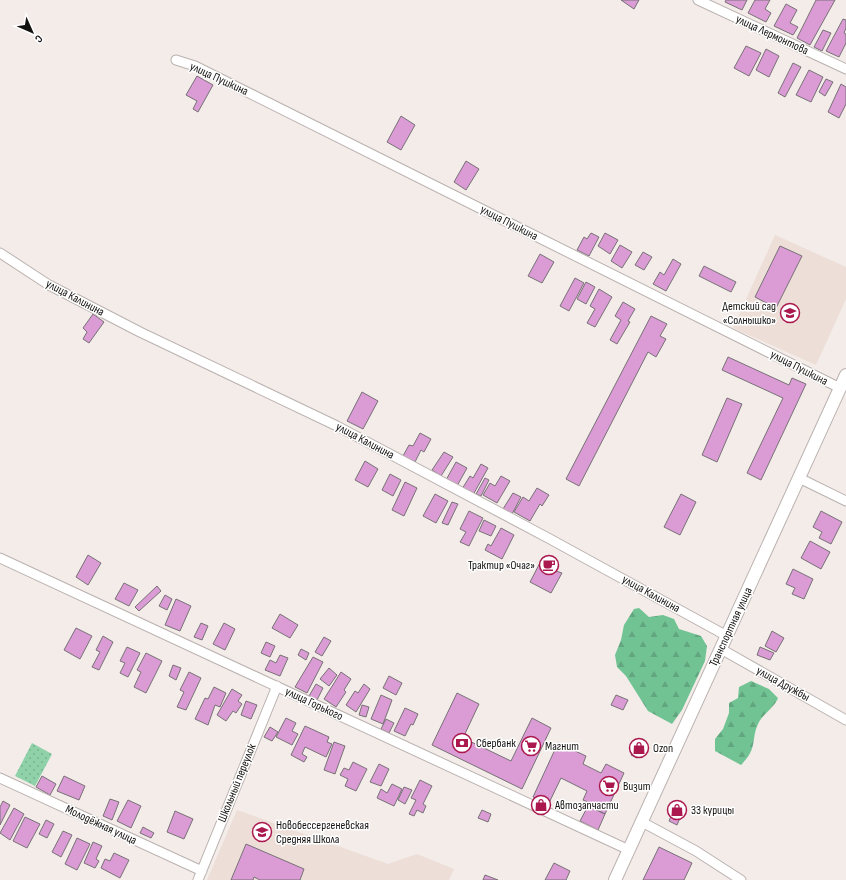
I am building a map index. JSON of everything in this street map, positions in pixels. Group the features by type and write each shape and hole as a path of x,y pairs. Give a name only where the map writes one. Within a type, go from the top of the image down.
{"street":[{"name":"улица Лермонтова","path":"698,0 846,69"},
{"name":"улица Пушкина","path":"176,60 195,66 840,388"},
{"name":"улица Калинина","path":"0,253 49,285 140,332 337,426 550,539 727,636"},
{"name":"Транспортная улица","path":"615,880 846,374"},
{"path":"799,478 846,500"},
{"name":"улица Горького","path":"0,558 629,850"},
{"name":"улица Дружбы","path":"721,649 846,720"},
{"name":"Школьный переулок","path":"198,880 277,686"},
{"name":"Молодёжная улица","path":"0,778 202,871"},
{"path":"642,822 696,851 741,880"}],"shaded area":[{"name":"Детский сад «Солнышко»","path":"775,235 846,267 846,299 816,365 733,328"},
{"name":"Новобессергеневская Средняя Школа","path":"237,810 388,864 417,854 454,869 449,880 207,880"}],"green space":[{"path":"639,608 649,617 663,615 674,619 679,629 701,636 707,646 705,661 682,710 672,724 648,711 626,676 617,667 615,655 621,640 624,625 634,609"},
{"path":"751,681 769,689 778,698 774,705 759,722 756,728 750,753 741,765 715,751 715,739 723,729 729,713 729,703 738,698 739,687"},
{"path":"32,743 52,754 35,786 15,776"}],"building":[{"path":"621,0 639,0 634,9"},
{"path":"726,0 747,0 742,10 725,2"},
{"path":"755,0 770,0 765,9 771,13 766,22 748,13"},
{"path":"816,0 835,0 810,45 797,38"},
{"path":"786,4 797,10 790,23 798,27 793,35 774,26"},
{"path":"843,19 846,20 846,28 844,33 846,34 846,43 839,57 826,51"},
{"path":"823,30 831,33 822,51 814,47"},
{"path":"746,46 761,53 749,76 734,68"},
{"path":"766,49 779,56 769,77 756,70"},
{"path":"793,63 801,67 785,97 778,93"},
{"path":"809,70 823,77 811,102 796,95"},
{"path":"197,76 213,85 198,112 193,109 197,101 186,95"},
{"path":"826,79 833,82 825,96 819,92"},
{"path":"841,84 846,87 846,104 839,118 828,112"},
{"path":"401,116 415,125 401,150 387,142"},
{"path":"466,161 479,169 466,190 454,182"},
{"path":"591,233 599,237 589,256 577,250 584,237 587,239"},
{"path":"605,233 618,240 610,254 598,246"},
{"path":"620,245 632,252 622,268 611,261"},
{"path":"780,246 802,256 776,308 755,297"},
{"path":"643,252 652,257 644,270 635,265"},
{"path":"540,254 554,262 542,283 528,276"},
{"path":"673,259 681,264 666,291 653,284 660,272 664,275"},
{"path":"704,266 736,282 731,292 699,276"},
{"path":"575,278 584,283 569,311 560,306"},
{"path":"586,282 595,287 586,304 577,299"},
{"path":"599,289 612,297 595,327 587,323 595,309 590,306"},
{"path":"623,302 635,309 628,321 630,322 617,344 610,340 621,320 615,316"},
{"path":"93,314 104,322 89,343 83,339 87,332 83,328"},
{"path":"651,316 667,324 660,336 666,339 656,357 648,352 579,486 566,479"},
{"path":"728,357 789,385 792,378 806,384 761,480 747,473 783,398 722,370"},
{"path":"362,392 378,401 363,429 347,421"},
{"path":"727,398 742,404 717,462 702,455"},
{"path":"420,433 431,439 424,452 421,450 415,462 403,456 409,445 413,446"},
{"path":"444,452 453,457 441,476 432,470"},
{"path":"365,461 378,469 368,487 355,480"},
{"path":"456,462 467,468 457,486 446,480"},
{"path":"481,464 488,468 473,495 462,489 470,476 473,478"},
{"path":"390,474 401,480 393,496 382,490"},
{"path":"501,476 510,481 497,503 483,495 490,483 495,486"},
{"path":"485,478 489,480 481,496 476,494"},
{"path":"405,482 417,488 404,516 392,510"},
{"path":"537,488 549,495 542,506 540,504 530,521 514,512 523,497 529,501"},
{"path":"513,493 521,497 512,514 503,509"},
{"path":"435,494 448,501 436,523 423,516"},
{"path":"681,494 696,502 680,535 664,527"},
{"path":"452,502 458,504 448,525 442,523"},
{"path":"469,511 483,518 469,546 460,542 466,532 460,529"},
{"path":"821,511 842,522 831,544 819,538 822,532 813,527"},
{"path":"484,520 496,526 491,536 479,531"},
{"path":"501,528 514,535 502,559 485,550 488,544 491,546"},
{"path":"810,541 830,552 821,569 801,558"},
{"path":"88,555 101,563 88,585 76,577"},
{"path":"543,557 559,566 556,571 562,573 551,593 530,582"},
{"path":"793,569 813,579 804,599 792,594 795,588 786,584"},
{"path":"124,583 138,590 129,606 115,599"},
{"path":"157,586 161,591 139,611 135,607"},
{"path":"165,595 172,599 167,610 159,606"},
{"path":"176,599 191,606 180,631 165,625"},
{"path":"280,614 298,625 290,638 272,628"},
{"path":"201,623 208,626 202,640 194,637"},
{"path":"224,623 235,629 225,650 213,644"},
{"path":"76,628 92,636 80,659 64,650"},
{"path":"772,631 784,638 776,652 765,646"},
{"path":"103,636 113,642 99,670 92,667 100,652 96,650"},
{"path":"324,637 331,641 322,656 315,652"},
{"path":"266,642 275,646 270,657 261,653"},
{"path":"127,647 140,653 128,677 120,673 125,663 120,661"},
{"path":"760,647 774,653 770,660 757,655"},
{"path":"301,649 309,653 306,660 298,655"},
{"path":"146,653 162,661 146,693 134,687 141,672 137,670"},
{"path":"280,655 288,658 280,676 265,670 270,660 276,663"},
{"path":"313,657 323,662 307,693 295,687"},
{"path":"173,665 181,668 176,680 169,676"},
{"path":"329,668 337,675 329,686 320,679"},
{"path":"189,672 201,678 186,710 177,707 184,692 180,690"},
{"path":"341,672 351,679 344,690 346,692 336,707 324,699"},
{"path":"389,676 402,683 396,695 383,688"},
{"path":"316,684 323,688 317,700 309,696"},
{"path":"364,684 370,689 356,712 346,705 355,691 358,693"},
{"path":"214,687 226,693 220,707 215,705 208,725 195,719 205,698 208,699"},
{"path":"232,689 242,695 238,701 242,704 236,713 233,711 226,721 217,715"},
{"path":"457,693 479,704 463,738 511,761 532,718 551,728 522,789 432,745"},
{"path":"381,695 392,700 383,724 371,719"},
{"path":"616,695 628,700 623,710 611,705"},
{"path":"246,701 257,705 251,719 241,715"},
{"path":"362,705 369,707 366,717 359,715"},
{"path":"405,708 418,714 413,725 411,724 405,736 394,731"},
{"path":"286,718 296,723 292,731 298,734 292,745 276,737"},
{"path":"386,719 394,723 389,733 381,729"},
{"path":"305,726 329,737 327,742 332,744 326,757 305,747 302,754 307,757 304,762 291,755"},
{"path":"270,727 278,732 272,741 264,737"},
{"path":"334,742 345,746 335,774 324,770"},
{"path":"558,743 586,756 583,764 601,773 606,764 624,773 605,814 588,806 590,803 583,800 587,791 561,778 548,805 533,797"},
{"path":"637,744 642,747 637,758 631,755"},
{"path":"353,762 367,769 356,791 345,786 348,779 340,775 344,768 349,770"},
{"path":"379,764 389,769 381,786 370,782"},
{"path":"42,776 56,784 50,795 36,787"},
{"path":"64,776 85,786 79,800 57,791"},
{"path":"420,780 432,786 423,804 426,806 423,813 417,810 414,816 409,814 416,800 411,798"},
{"path":"392,784 402,789 394,806 377,798 381,789 387,793"},
{"path":"404,787 412,790 405,804 398,800"},
{"path":"110,799 119,802 112,820 103,816"},
{"path":"537,799 550,805 547,811 534,805"},
{"path":"128,800 141,806 131,828 117,821"},
{"path":"3,801 10,805 0,825 0,807"},
{"path":"676,805 681,808 678,815 673,813"},
{"path":"588,806 605,814 598,830 580,821"},
{"path":"14,808 24,814 10,840 0,833"},
{"path":"482,810 491,814 488,822 478,818"},
{"path":"175,811 193,819 184,839 167,832"},
{"path":"672,814 680,818 677,825 669,821"},
{"path":"25,817 40,824 27,848 13,841"},
{"path":"46,820 54,824 47,838 39,834"},
{"path":"143,827 154,833 151,838 140,833"},
{"path":"63,831 72,835 61,857 52,852"},
{"path":"77,838 90,844 77,870 65,864"},
{"path":"93,842 102,846 96,859 99,861 95,868 84,863"},
{"path":"246,844 304,869 300,880 260,880 254,877 253,880 231,880"},
{"path":"659,847 692,863 684,880 643,880"},
{"path":"114,853 129,860 120,878 101,868 105,859 110,861"},
{"path":"554,863 570,871 566,880 545,880"},
{"path":"485,875 498,880 483,880"}],"place":[{"name":"Детский сад «Солнышко»","path":"790,313"},
{"name":"Трактир «Очаг»","path":"549,565"},
{"name":"Сбербанк","path":"462,743"},
{"name":"Магнит","path":"531,746"},
{"name":"Ozon","path":"639,748"},
{"name":"Визит","path":"609,786"},
{"name":"Автозапчасти","path":"541,805"},
{"name":"33 курицы","path":"677,810"},
{"name":"Новобессергеневская Средняя Школа","path":"262,832"}]}
